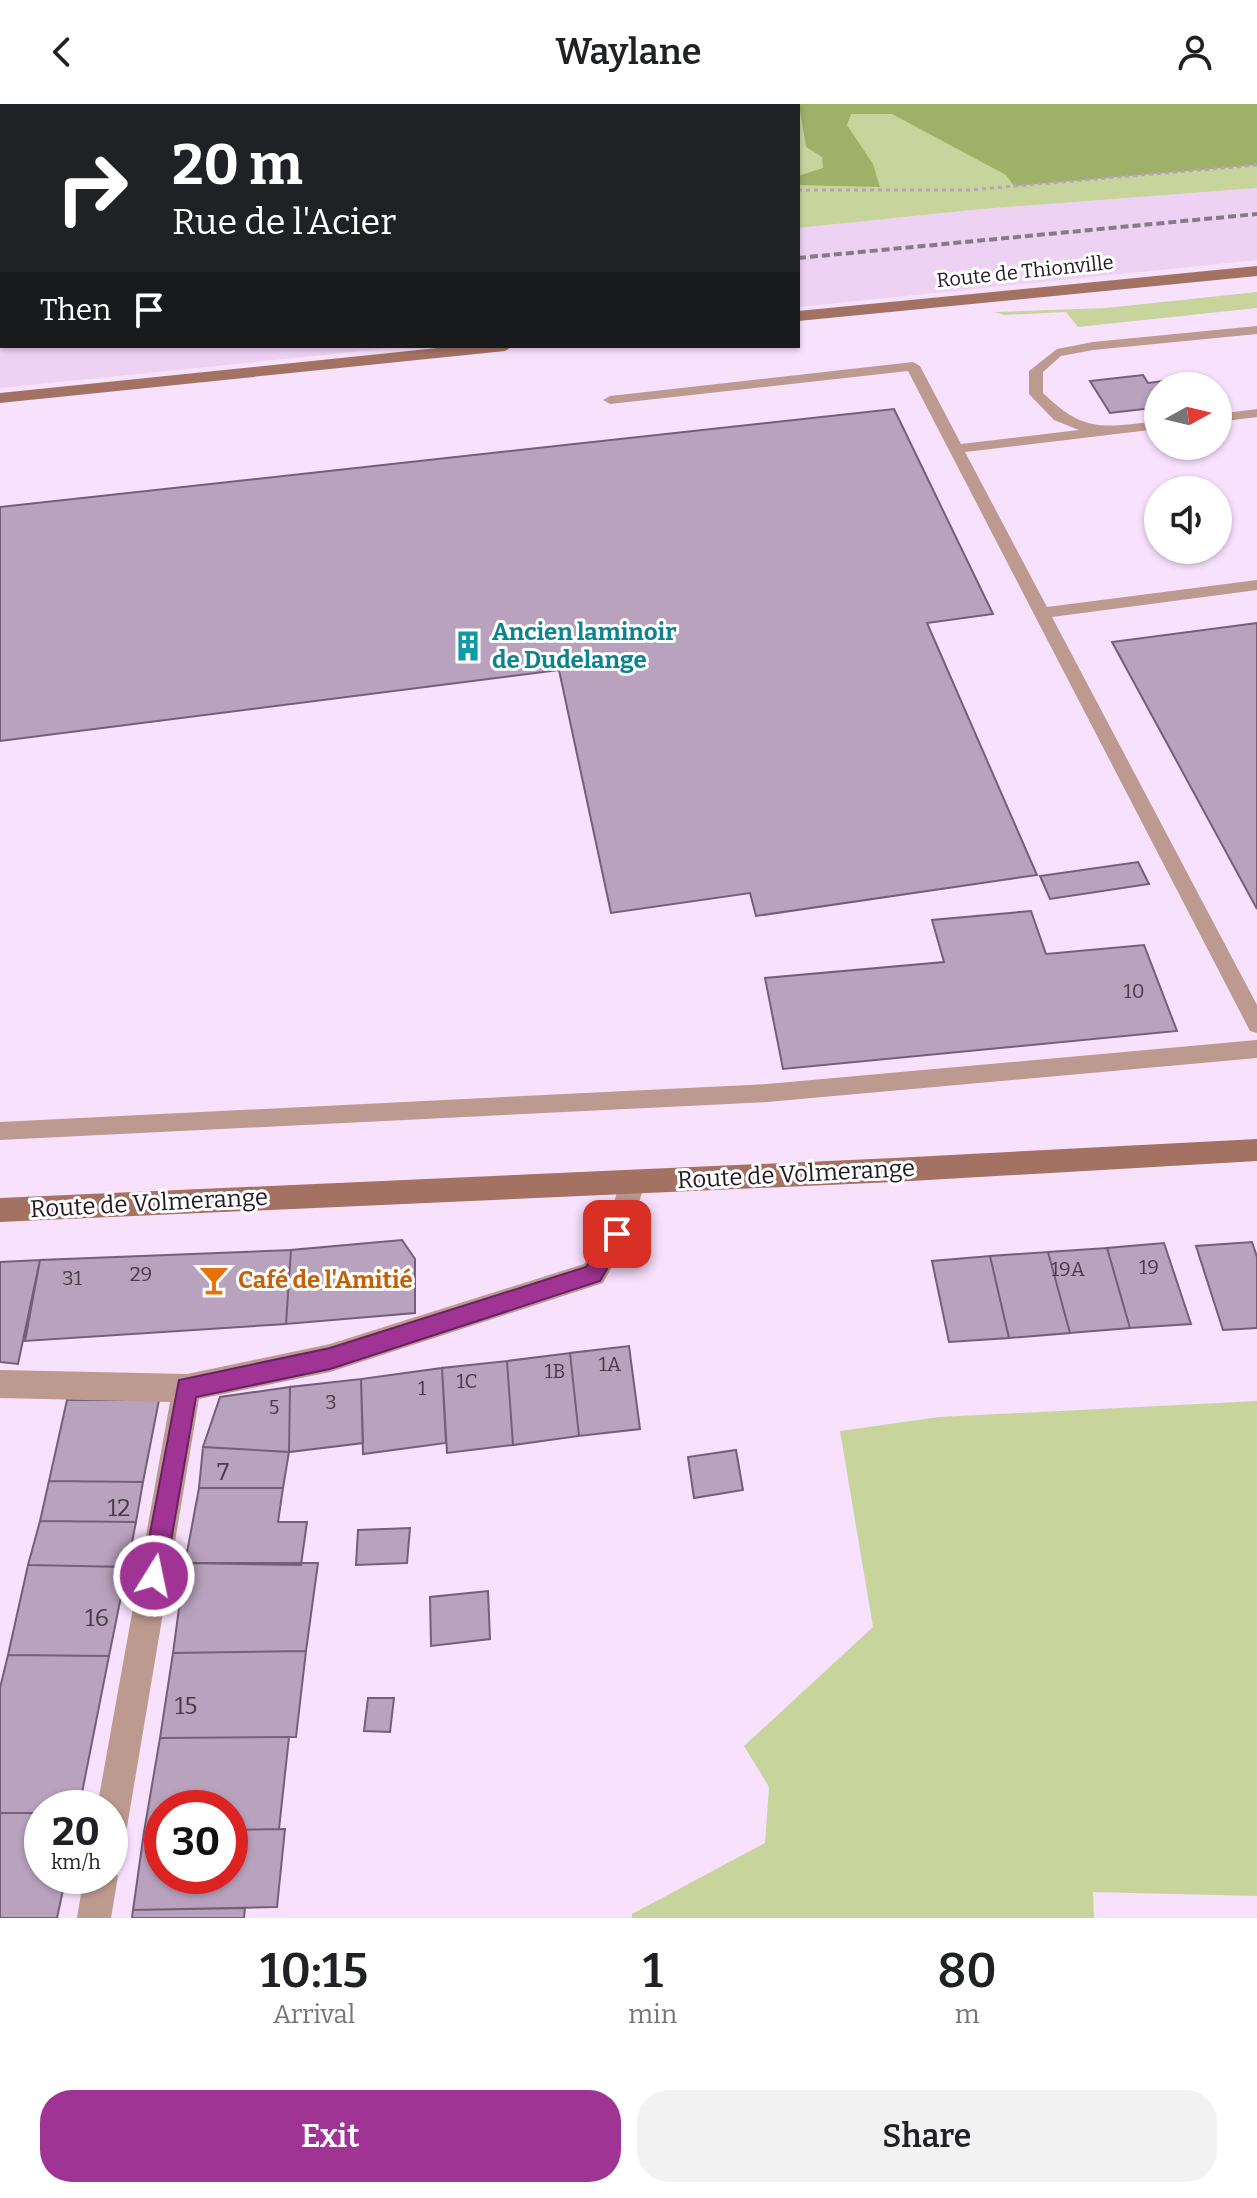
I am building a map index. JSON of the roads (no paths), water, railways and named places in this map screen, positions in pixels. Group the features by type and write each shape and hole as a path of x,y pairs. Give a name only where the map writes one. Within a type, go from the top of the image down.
{"main road":[{"name":"Route de Thionville","path":"800,316 1257,271"},
{"path":"0,398 486,348"},
{"name":"Route de Volmerange","path":"0,1210 1257,1150"}],"street":[{"path":"0,1384 187,1388 330,1358 478,1312 593,1274 617,1234 632,1182"},
{"path":"116,1790 187,1388"},
{"path":"94,1918 98,1894"}],"lane":[{"path":"1097,432 1059,417 1036,394 1036,371 1057,353 1093,346 1257,330"},
{"path":"610,400 913,366 1257,1025"},
{"path":"1232,416 1257,413"},
{"path":"956,449 1144,427"},
{"path":"1041,613 1257,585"},
{"path":"0,1131 767,1093 1257,1049"}],"railway":[{"path":"800,258 1257,214"}],"place":[{"name":"Ancien laminoir de Dudelange","path":"468,646"},
{"name":"Café de l'Amitié","path":"214,1280"}]}
